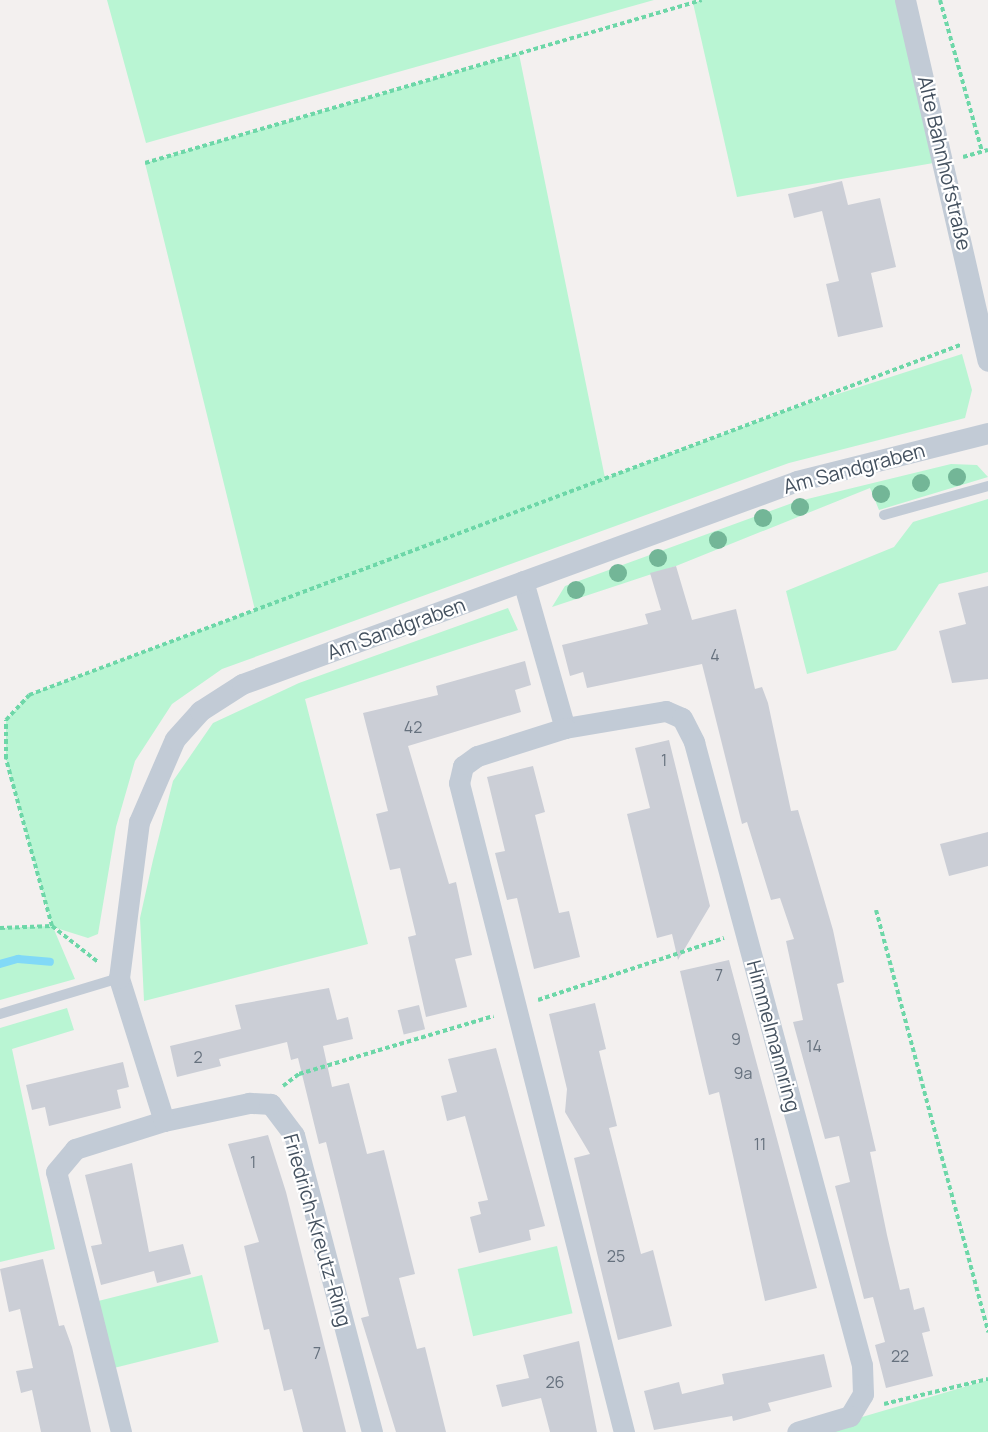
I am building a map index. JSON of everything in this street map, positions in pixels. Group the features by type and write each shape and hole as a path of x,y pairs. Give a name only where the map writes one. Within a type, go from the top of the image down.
{"street":[{"name":"Alte Bahnhofstraße","path":"905,0 988,361"},
{"name":"Am Sandgraben","path":"119,978 139,822 166,753 200,711 242,684 797,481 988,433"},
{"path":"523,581 566,728"},
{"name":"Himmelmannring","path":"624,1432 459,783 463,766 477,756 566,728 657,710 675,713 690,730 862,1365 859,1407"},
{"path":"119,978 164,1121"},
{"name":"Friedrich-Kreutz-Ring","path":"121,1432 56,1172 75,1149 164,1121 249,1103 271,1104 285,1119 294,1135 372,1432"},
{"path":"796,1432 837,1423 859,1407"}],"lane":[{"path":"884,515 988,486"},
{"path":"0,1014 119,978"}],"path":[{"path":"145,164 702,0"},
{"path":"940,0 982,151"},
{"path":"119,978 52,926 6,759 6,720 29,695 983,336"},
{"path":"876,910 988,1332"},
{"path":"0,928 52,926"},
{"path":"859,1407 988,1379"}],"green space":[{"path":"107,0 654,0 146,143"},
{"path":"702,0 905,0 945,161 737,197 693,3"},
{"path":"519,54 605,478 791,409 962,354 972,390 965,418 789,463 222,669 172,704 135,761 116,827 98,934 88,938 53,927 75,979 0,1000 0,928 52,926 6,759 6,720 29,695 255,610 145,163"},
{"path":"951,464 977,465 988,477 879,510 870,488 676,566 552,607 565,586 795,502"},
{"path":"988,499 988,572 939,584 896,650 807,674 786,591 894,547 913,522"},
{"path":"508,608 518,630 305,699 368,944 144,1001 140,918 153,860 173,781 213,723 299,683"},
{"path":"67,1008 74,1030 12,1049 55,1249 0,1262 0,1028"},
{"path":"557,1246 573,1313 473,1336 458,1269"},
{"path":"202,1275 219,1342 114,1368 97,1301"},
{"path":"988,1380 988,1432 811,1432"}],"building":[{"path":"842,181 848,205 880,198 896,267 871,273 883,327 838,337 826,284 839,281 822,211 794,218 788,194"},
{"path":"676,566 692,620 736,609 755,689 762,687 768,703 791,811 798,810 833,930 844,982 837,984 876,1151 870,1152 900,1290 909,1288 914,1310 924,1307 930,1331 922,1333 933,1376 886,1388 875,1345 885,1342 873,1297 864,1299 835,1186 850,1182 839,1136 825,1139 793,1022 803,1020 786,941 794,939 780,898 771,900 747,822 742,824 702,664 587,688 583,672 570,676 562,645 648,624 645,614 661,610 650,573"},
{"path":"988,586 988,679 952,683 939,631 966,624 958,593"},
{"path":"525,661 531,685 515,690 521,712 408,746 449,884 456,882 472,955 455,959 467,1007 426,1017 408,937 416,935 400,868 390,870 376,814 388,811 363,713 438,695 436,686"},
{"path":"669,740 710,906 678,960 672,934 657,938 627,814 650,808 635,748"},
{"path":"533,766 545,812 535,815 559,913 569,911 580,957 534,969 517,898 507,900 495,853 505,851 487,777"},
{"path":"988,832 988,866 949,876 940,844"},
{"path":"729,960 817,1288 765,1301 719,1092 709,1095 680,971"},
{"path":"329,988 337,1020 348,1017 353,1039 323,1046 332,1087 349,1083 367,1154 384,1150 415,1274 399,1278 417,1349 425,1347 446,1432 396,1432 361,1318 369,1316 326,1142 319,1144 298,1058 291,1060 287,1042 219,1059 221,1066 177,1077 170,1046 241,1029 235,1005"},
{"path":"595,1003 606,1049 599,1051 617,1126 609,1128 641,1254 653,1250 672,1326 618,1340 574,1158 590,1154 565,1112 567,1089 549,1014"},
{"path":"419,1005 425,1029 404,1035 398,1010"},
{"path":"496,1048 545,1226 529,1230 531,1240 479,1253 470,1217 481,1214 478,1202 488,1200 465,1116 447,1121 441,1096 457,1092 448,1059"},
{"path":"123,1062 129,1087 117,1090 121,1108 49,1126 45,1107 32,1110 26,1085"},
{"path":"268,1135 286,1192 346,1432 303,1432 292,1389 284,1391 269,1329 264,1330 244,1246 259,1242 228,1144"},
{"path":"132,1163 149,1252 183,1244 191,1274 157,1283 154,1271 101,1285 91,1246 102,1244 85,1175"},
{"path":"43,1259 59,1326 64,1325 72,1347 91,1432 41,1432 32,1390 21,1393 16,1371 33,1368 20,1309 9,1312 0,1269"},
{"path":"579,1341 597,1432 550,1432 541,1398 502,1407 496,1385 529,1378 523,1355"},
{"path":"824,1354 832,1387 768,1403 771,1411 733,1421 732,1416 654,1430 644,1391 679,1382 682,1394 724,1384 722,1374"}],"waterway":[{"path":"0,964 18,959 50,962"}]}
